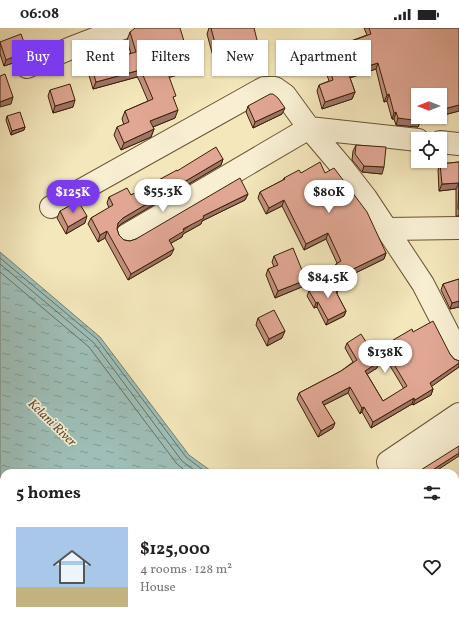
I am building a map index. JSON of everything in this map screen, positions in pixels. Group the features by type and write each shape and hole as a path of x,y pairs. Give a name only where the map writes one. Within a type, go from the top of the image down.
{"street":[{"path":"64,51 123,28"},
{"path":"51,207 264,88 276,88 285,95 309,128 366,198 423,284 459,354"},
{"path":"127,235 309,128 411,139"},
{"path":"447,143 459,144"},
{"path":"387,229 459,228"},
{"path":"393,467 459,414"},
{"path":"393,467 459,435"}],"water":[{"name":"Kelani River","path":"0,252 100,337 189,455 208,469 0,469"}],"building":[{"path":"135,28 180,28 184,40 137,40 137,71 129,73 129,54 136,52 130,32"},
{"path":"211,28 254,28 257,40 214,40"},
{"path":"369,28 459,28 459,105 447,108 447,88 411,88 411,120 398,118 396,112 394,113 389,94 387,95 378,63 371,65 371,40 354,40 371,34"},
{"path":"21,34 23,40 12,40 12,58 6,60 0,42"},
{"path":"5,74 13,97 0,102 0,76"},
{"path":"94,76 118,76 96,82"},
{"path":"143,76 169,76 176,96 173,97 178,110 150,121 154,129 124,143 117,127 129,122 125,111 153,99"},
{"path":"332,76 349,76 355,92 325,102 319,85 333,80"},
{"path":"70,84 75,100 55,106 50,90"},
{"path":"270,94 273,94 278,98 285,108 255,122 248,106"},
{"path":"20,112 25,127 12,131 7,116"},
{"path":"356,145 386,147 384,167 364,166 355,154"},
{"path":"216,147 223,159 123,218 118,223 117,229 119,235 124,240 130,241 136,239 240,178 248,194 203,216 204,218 183,229 184,231 169,240 174,249 131,274 107,231 100,235 91,218 113,205 109,197 127,188 131,195 177,171"},
{"path":"320,162 325,173 334,168 367,212 386,253 341,275 336,264 341,261 328,233 306,244 284,200 269,208 260,192 299,170 301,173"},
{"path":"459,162 459,183 442,184 440,168 447,168 447,163"},
{"path":"459,183 459,209 458,209"},
{"path":"78,201 87,216 68,227 60,211"},
{"path":"293,248 306,280 278,291 268,269 278,265 274,256"},
{"path":"331,278 338,290 336,292 346,311 328,320 318,302 316,303 309,291"},
{"path":"459,279 459,301 452,303 443,284"},
{"path":"274,310 285,331 269,339 258,318"},
{"path":"433,321 450,354 454,359 459,361 459,363 430,383 433,389 415,400 414,398 373,422 364,407 362,408 350,387 322,402 335,423 321,431 299,393 341,371 357,360 347,343 361,334 379,362 365,371 383,401 407,386 383,346 412,329 413,332"},
{"path":"459,446 459,453 434,469 422,469"}]}
